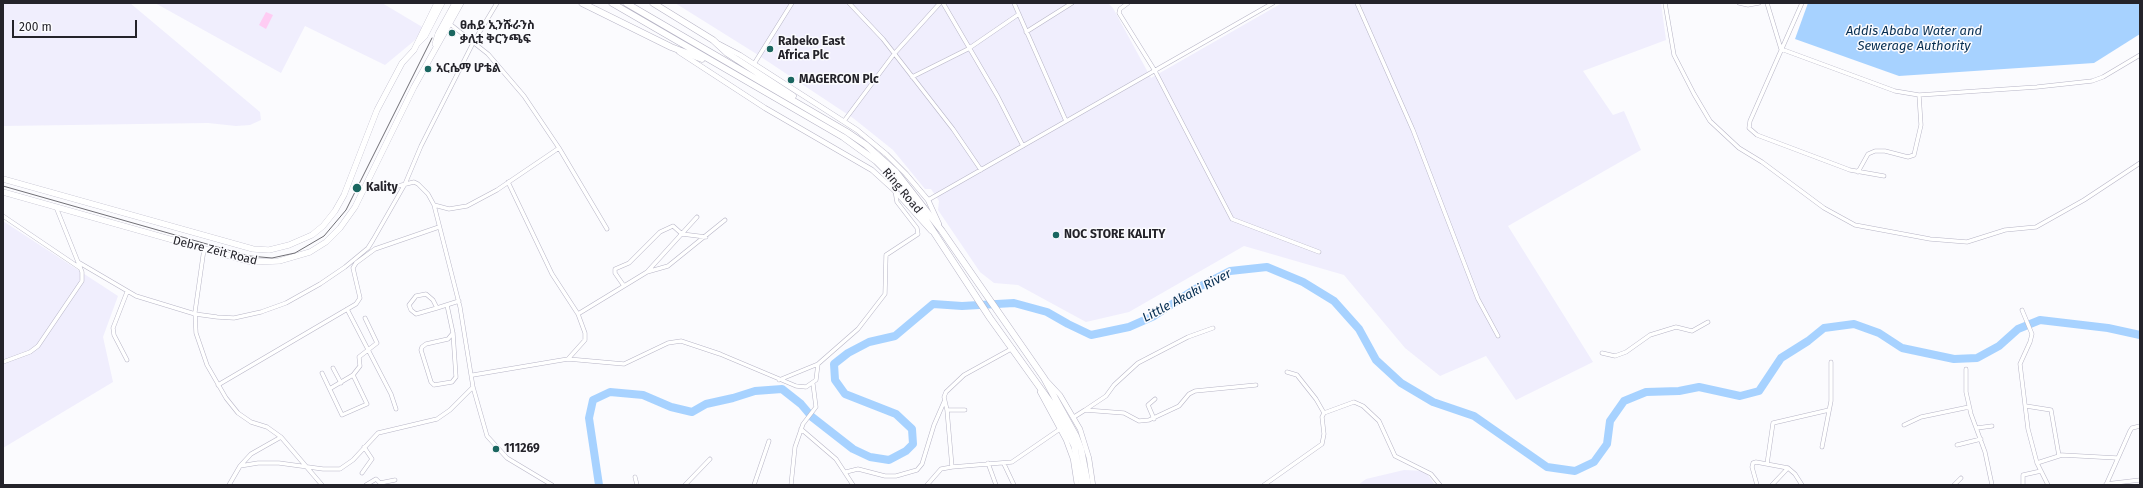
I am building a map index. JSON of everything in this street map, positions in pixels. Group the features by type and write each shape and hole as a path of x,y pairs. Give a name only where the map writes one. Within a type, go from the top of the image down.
{"highway":[{"path":"582,3 671,47 713,62"},
{"name":"Ring Road","path":"612,3 860,149 876,161 907,193 937,236 990,318 1037,382 1066,428 1078,458 1082,485"},
{"name":"Ring Road","path":"626,3 810,109 847,132 879,156 911,189 981,286 1044,378 1076,436 1081,449 1088,485"},
{"path":"653,3 712,40 727,53 782,88 810,109"}],"main road":[{"path":"416,44 436,3"},
{"path":"416,44 425,36 442,3"},
{"path":"435,48 438,34 455,3"},
{"path":"435,48 461,3"},
{"name":"Debre Zeit Road","path":"3,179 253,249 269,250 289,245 312,235 323,226 335,211 344,195 377,110 402,63 416,44"},
{"name":"Debre Zeit Road","path":"3,192 204,249 257,262 278,261 298,257 321,245 340,228 364,189 435,48"}],"street":[{"path":"78,262 127,292 195,314 234,318 286,303 335,275 368,248 405,184 421,146 473,43 497,3"},
{"path":"754,64 792,3"},
{"path":"849,3 894,54 954,129 981,170"},
{"path":"844,121 894,54 941,3 998,97 1023,146"},
{"path":"1014,3 1066,121"},
{"path":"1026,32 1072,3"},
{"path":"1128,3 1120,9 1120,13 1155,70 1232,219 1319,252"},
{"path":"928,200 1273,3"},
{"path":"1357,3 1413,130 1478,299 1498,336"},
{"path":"1665,3 1674,55 1710,121 1739,148 1762,162 1824,208 1854,225 1930,239 1967,242 2005,230 2036,227 2084,200 2140,163"},
{"path":"1739,3 1748,5 1759,3"},
{"path":"1767,3 1782,49"},
{"path":"1802,3 1750,121 1749,128 1757,135 1858,172 1884,176"},
{"path":"912,77 968,49 1019,14"},
{"path":"450,24 488,54 509,76 559,148 607,229"},
{"path":"712,40 754,64 844,121 896,163 928,200 942,231"},
{"path":"671,47 759,104 857,161 882,178 937,236"},
{"path":"1782,49 1895,92 1919,95 2037,87 2092,80 2103,77 2140,55"},
{"path":"1858,172 1868,154 1875,151 1885,151 1908,157 1914,155 1921,125 1919,95"},
{"path":"434,205 458,209 487,196 559,148"},
{"path":"508,182 552,274 578,314 586,337 568,359"},
{"path":"364,189 386,189 405,184 418,184 428,194 434,205 440,227 458,301 473,375 474,387 487,436 507,458 552,485"},
{"path":"780,380 818,364 858,329 882,300 886,288 886,255 918,234 917,228 897,202 894,190"},
{"path":"3,362 30,352 38,346 82,281 83,277 78,262 56,207"},
{"path":"3,216 80,268"},
{"path":"647,272 696,217"},
{"path":"578,314 647,272 668,266 706,237 725,220"},
{"path":"218,385 356,304 360,298 353,268 356,263 375,249 440,227"},
{"path":"624,286 615,273 615,269 629,263 646,244 670,227 678,228 682,234 706,237"},
{"path":"368,248 375,249"},
{"path":"204,249 195,314 196,333 199,346 218,385 238,413 251,422 266,427 281,437 322,485"},
{"path":"127,292 113,328 114,335 127,360"},
{"path":"437,308 433,300 426,294 416,296 409,305 411,310 416,314 437,308 447,305 458,301"},
{"path":"447,305 453,333 455,380 438,386 434,385 431,382 421,350 422,347 426,344 448,339 453,333"},
{"path":"347,309 391,394 396,409"},
{"path":"2023,312 2031,330 2030,342 2020,364 2028,429 2037,463 2048,485"},
{"path":"331,388 353,375 360,366 359,356 376,346 377,340 364,318"},
{"path":"1602,353 1615,356 1626,352 1650,335 1676,327 1692,332 1708,322"},
{"path":"1074,417 1106,396 1114,385 1138,363 1188,337 1214,328"},
{"path":"473,375 568,359 624,364 668,343 681,341 720,354 801,388 813,384 816,380 818,364"},
{"path":"952,467 945,402 946,392 964,375 1013,348"},
{"path":"1822,448 1829,410 1831,362"},
{"path":"333,368 341,383"},
{"path":"1966,369 1966,392 1969,406 1981,439 1992,485"},
{"path":"1287,372 1297,375 1324,413"},
{"path":"322,373 331,388 342,415 366,405 353,375"},
{"path":"1044,378 1060,395 1074,417 1085,442 1093,485"},
{"path":"1037,382 1073,459 1077,485"},
{"path":"791,485 795,447 806,420 815,409 816,404 813,384"},
{"path":"1085,410 1124,413 1139,421 1154,419 1179,406 1189,394 1195,391 1256,385"},
{"path":"240,466 258,463 279,463 340,469 353,460 373,437 382,432 436,419 450,410 474,387"},
{"path":"1154,419 1148,405 1155,399"},
{"path":"846,472 858,469 884,476 896,476 917,470 922,464 934,425 945,402"},
{"path":"1324,413 1350,403 1358,403 1379,421 1395,456 1431,474 1440,485"},
{"path":"1904,425 1921,417 1969,406"},
{"path":"2026,406 2051,410 2059,456"},
{"path":"947,410 965,410"},
{"path":"1767,464 1773,423 1829,410"},
{"path":"1264,485 1322,444 1324,434 1322,417 1324,413"},
{"path":"1977,428 1992,426"},
{"path":"2140,426 2132,428 2130,431 2106,484 2140,480"},
{"path":"802,429 836,459 846,472 853,485"},
{"path":"927,485 941,468 988,463 1004,464 1012,462 1029,452 1060,429"},
{"path":"229,485 240,466 251,454 281,437"},
{"path":"1957,445 1981,439"},
{"path":"754,485 769,440"},
{"path":"362,473 372,459 364,447"},
{"path":"2037,463 2059,456 2117,458"},
{"path":"685,485 710,459"},
{"path":"1757,485 1752,464 1756,462 1788,468 1795,474 1802,485"},
{"path":"988,463 996,485"},
{"path":"1004,464 1014,485"},
{"path":"1772,485 1788,468"},
{"path":"2023,485 2023,475 2041,471"},
{"path":"635,477 637,485"},
{"path":"1954,485 1961,478"},
{"path":"366,485 376,479 380,483 395,480"}],"shaded area":[{"path":"3,3 130,3 260,112 261,120 250,125 236,126 208,123 3,126"},
{"path":"155,3 382,3 424,28 414,41 385,65 305,26 281,73"},
{"path":"675,3 1108,3 1113,8 1151,78 1282,3 1661,3 1666,40 1583,71 1613,115 1624,111 1641,150 1508,226 1593,362 1516,400 1486,356 1440,376 1405,348 1344,275 1244,246 1129,312 1086,322 1018,285 994,283 980,272 938,210 939,201 931,189 925,189 893,150 853,118 755,53"},
{"path":"266,12 273,15 266,29 259,25"},
{"path":"3,221 118,296 103,337 113,382 3,448"},
{"path":"1404,470 1425,471 1435,485 1358,485 1366,479"}],"water":[{"name":"Addis Ababa Water and Sewerage Authority","path":"1808,3 2140,3 2140,34 2094,63 1899,76 1795,39"}],"waterway":[{"name":"Little Akaki River","path":"599,485 589,418 593,400 610,392 643,395 671,407 692,412 706,404 755,391 782,389 801,404 812,417 853,449 870,457 889,460 906,451 913,444 912,429 896,414 845,394 835,380 834,364 848,353 869,342 895,336 933,304 962,306 1014,303 1047,312 1091,335 1129,327 1154,316 1195,289 1230,271 1267,267 1303,282 1334,301 1359,329 1376,360 1401,383 1433,402 1474,416 1547,467 1575,471 1594,462 1607,444 1610,421 1624,401 1646,392 1679,391 1699,387 1740,396 1759,391 1781,358 1808,341 1824,328 1854,324 1879,333 1902,348 1954,359 1977,358 1999,346 2018,329 2040,320 2108,328 2140,335"}],"tram line":[{"path":"3,186 249,256 272,258 295,253 324,236 346,210 432,38"}],"place":[{"name":"ፀሐይ ኢንሹራንስ ቃሊቲ ቅርንጫፍ","path":"452,33"},
{"name":"Rabeko East Africa Plc","path":"770,49"},
{"name":"አርሴማ ሆቴል","path":"428,69"},
{"name":"MAGERCON Plc","path":"791,80"},
{"name":"Kality","path":"357,188"},
{"name":"NOC STORE KALITY","path":"1056,235"},
{"name":"111269","path":"496,449"}]}
